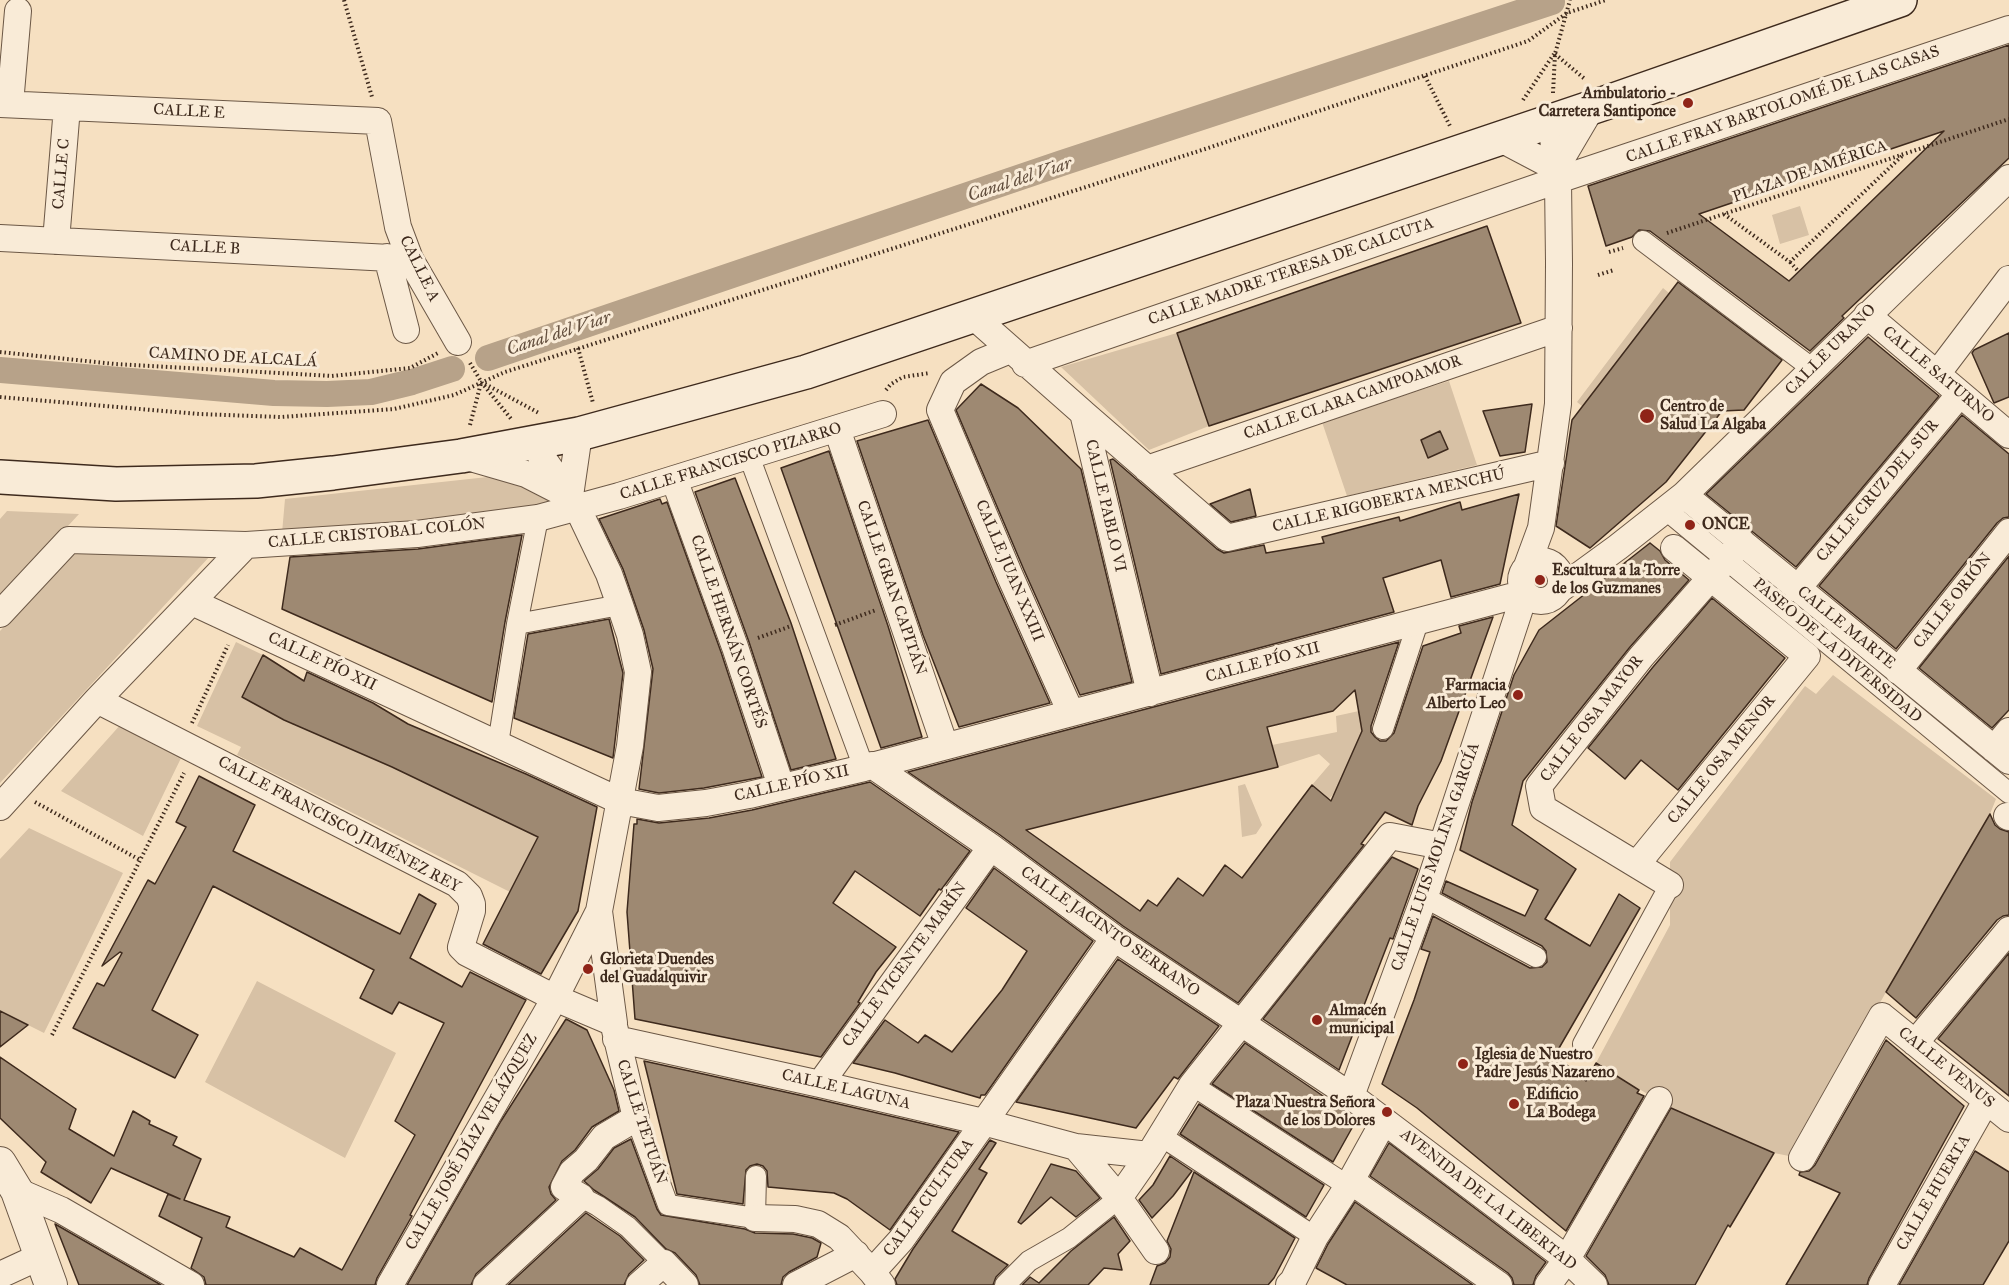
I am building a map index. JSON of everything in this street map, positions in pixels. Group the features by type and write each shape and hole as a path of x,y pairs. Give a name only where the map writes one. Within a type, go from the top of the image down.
{"main road":[{"path":"0,477 116,484 172,484 256,481 333,473 461,456 536,429 588,423 806,372 1601,104 1900,0"},
{"path":"0,462 117,469 333,473"}],"street":[{"path":"5,104 18,10"},
{"name":"CALLE FRAY BARTOLOMÉ DE LAS CASAS","path":"1557,174 2009,29"},
{"name":"CALLE E","path":"5,104 378,121"},
{"path":"1557,174 1601,104"},
{"name":"CALLE C","path":"56,241 67,107"},
{"name":"CALLE A","path":"378,121 398,226 398,258 406,330"},
{"path":"1540,585 1541,528 1558,404 1557,174 1551,121"},
{"path":"1498,138 1557,174"},
{"name":"CALLE MADRE TERESA DE CALCUTA","path":"953,382 981,362 1017,357 1557,174"},
{"name":"CALLE URANO","path":"1540,585 1594,564 1674,502 2009,178"},
{"name":"CALLE B","path":"0,238 398,258"},
{"path":"1643,241 1813,369"},
{"name":"CALLE A","path":"398,258 458,342"},
{"path":"1937,374 2009,279"},
{"path":"972,315 1017,357 1147,469"},
{"name":"CALLE SATURNO","path":"1867,315 2009,435"},
{"name":"CALLE CLARA CAMPOAMOR","path":"1147,469 1559,328"},
{"name":"CALLE JUAN XXIII","path":"953,382 940,410 1010,576 1071,712"},
{"name":"CALLE CRUZ DEL SUR","path":"1797,589 1960,394"},
{"name":"CALLE PABLO VI","path":"1083,413 1150,693"},
{"name":"CALLE FRANCISCO PIZARRO","path":"574,502 674,479 883,414"},
{"path":"461,456 526,474 574,502 588,423"},
{"name":"CALLE JOSÉ DÍAZ VELÁZQUEZ","path":"390,1285 555,998 599,911 630,746 638,672 630,635 609,574 536,429"},
{"name":"CALLE GRAN CAPITÁN","path":"837,429 945,746"},
{"path":"749,456 812,626 868,766"},
{"name":"CALLE RIGOBERTA MENCHÚ","path":"1147,469 1227,538 1551,463"},
{"name":"CALLE HERNÁN CORTÉS","path":"674,479 735,647 781,786"},
{"name":"CALLE CRISTOBAL COLÓN","path":"0,614 69,540 246,545 417,534 538,518 574,502"},
{"name":"CALLE MARTE","path":"1674,502 1807,656"},
{"path":"498,744 538,518"},
{"name":"CALLE ORIÓN","path":"1898,671 2009,531"},
{"path":"0,807 97,700 246,545"},
{"path":"1674,548 1726,560"},
{"name":"CALLE MARTE","path":"1726,560 1797,589 1898,671 2004,747"},
{"name":"PASEO DE LA DIVERSIDAD","path":"1726,560 2008,809"},
{"name":"CALLE OSA MAYOR","path":"1670,885 1543,808 1539,786 1641,657 1726,560"},
{"name":"CALLE PÍO XII","path":"192,602 620,801 658,808 749,795 868,766 1418,622 1540,585"},
{"name":"CALLE LUIS MOLINA GARCÍA","path":"1351,1096 1540,585"},
{"path":"518,624 620,605"},
{"path":"1383,729 1418,622"},
{"name":"CALLE OSA MENOR","path":"1637,864 1807,656"},
{"name":"CALLE FRANCISCO JIMÉNEZ REY","path":"97,700 457,884 464,889 472,904 472,911 462,938 462,947 467,953 555,998"},
{"name":"CALLE JACINTO SERRANO","path":"868,766 991,847 1114,938 1351,1096"},
{"path":"1005,1285 1029,1261 1069,1238 1119,1198 1155,1146 1192,1085 1243,1024 1390,836 1442,846"},
{"name":"CALLE VICENTE MARÍN","path":"820,1084 991,847"},
{"path":"1583,1044 1670,885"},
{"path":"1424,897 1536,957"},
{"name":"CALLE JOSÉ DÍAZ VELÁZQUEZ","path":"599,911 615,1031"},
{"path":"1915,1043 2009,930"},
{"name":"CALLE CULTURA","path":"870,1270 901,1240 1114,938"},
{"path":"555,998 615,1031"},
{"name":"CALLE VENUS","path":"1802,1158 1882,1016 2009,1119"},
{"name":"CALLE LAGUNA","path":"615,1031 1076,1147 1155,1146"},
{"name":"CALLE TETUÁN","path":"615,1031 636,1118 669,1205 755,1218 795,1219 818,1224 839,1237 870,1270"},
{"path":"1192,1085 1349,1183 1499,1285"},
{"name":"AVENIDA DE LA LIBERTAD","path":"1351,1096 1567,1258 1594,1285"},
{"path":"1548,1285 1567,1258 1659,1100"},
{"name":"CALLE HUERTA","path":"1881,1285 1986,1101"},
{"path":"636,1118 604,1137 586,1160 572,1172 564,1187 598,1206 628,1227 685,1285"},
{"path":"1295,1284 1315,1237 1384,1121"},
{"path":"1155,1146 1315,1237"},
{"path":"1076,1147 1119,1198 1156,1251"},
{"path":"0,1164 17,1191 45,1271 0,1275"},
{"path":"755,1218 756,1176"},
{"path":"17,1191 61,1210 191,1285"},
{"path":"486,1285 580,1197"},
{"path":"639,1285 663,1263"},
{"path":"796,1285 870,1270"}],"path":[{"path":"344,0 378,121"},
{"path":"1551,121 1555,54 1570,0"},
{"path":"0,397 187,413 280,417 394,409 454,395 505,372 1202,150 1528,41 1567,13 1606,0"},
{"path":"1555,54 1601,104"},
{"path":"1498,138 1555,54"},
{"path":"1425,76 1450,128"},
{"name":"PLAZA DE AMÉRICA","path":"1609,252 2009,119"},
{"name":"PLAZA DE AMÉRICA","path":"1790,262 1904,153"},
{"name":"PLAZA DE AMÉRICA","path":"1724,214 1790,262 1799,272"},
{"path":"1598,275 1614,270"},
{"name":"CAMINO DE ALCALÁ","path":"0,352 115,364 332,376 411,368 458,342"},
{"path":"578,348 588,423"},
{"path":"883,414 882,395 891,384 903,377 935,373 953,382"},
{"path":"482,383 536,429"},
{"path":"482,383 536,429"},
{"path":"461,456 482,383"},
{"path":"735,647 896,603"},
{"path":"52,1035 140,860 189,747 238,623"},
{"path":"29,799 140,860"}],"shaded area":[{"path":"1800,206 1809,235 1780,244 1772,215"},
{"path":"1663,288 1669,293 1583,407 1577,402"},
{"path":"1177,333 1209,426 1149,450 1061,367"},
{"path":"1449,381 1477,465 1347,496 1322,422"},
{"path":"506,475 544,491 553,509 282,533 285,499"},
{"path":"7,511 79,514 0,600 0,519"},
{"path":"72,553 211,555 0,783 0,631"},
{"path":"236,642 263,655 242,697 285,720 392,767 538,837 510,892 237,755 241,747 197,726"},
{"path":"1833,675 1996,799 1990,814 1886,992 1794,1157 1774,1153 1669,1107 1596,1063 1670,925 1670,862 1805,686 1816,694"},
{"path":"1359,711 1362,731 1336,791 1329,799 1312,785 1330,764 1319,754 1278,767 1272,745 1337,732 1336,716"},
{"path":"122,723 183,754 143,836 61,791"},
{"path":"1245,784 1262,825 1256,834 1242,837 1238,786"},
{"path":"29,828 123,873 44,1033 0,1011 0,859"},
{"path":"257,981 396,1053 345,1158 205,1082"}],"building":[{"path":"2009,45 2009,158 1842,316 1844,318 1810,351 1650,231 1639,230 1632,237 1606,246 1588,186","holes":["1944,131 1789,281 1699,214"]},
{"path":"1487,226 1521,323 1209,426 1177,333"},
{"name":"Centro de Salud La Algaba","path":"1678,282 1782,360 1744,410 1722,411 1666,482 1590,548 1556,526 1572,420"},
{"path":"2009,333 2009,397 1994,403 1972,353"},
{"path":"1868,337 1939,396 1796,567 1706,494"},
{"path":"981,384 1018,408 1081,469 1132,682 1080,695 956,410"},
{"path":"1532,404 1525,452 1500,456 1483,411"},
{"path":"1962,415 2009,454 2009,517 1997,523 1896,649 1819,586"},
{"path":"928,420 1050,703 959,727 923,635 857,441"},
{"path":"1440,431 1448,449 1428,458 1421,440"},
{"path":"829,451 888,626 922,737 881,748 781,468"},
{"path":"1113,459 1224,553 1264,545 1266,553 1324,543 1322,537 1399,517 1400,521 1460,502 1462,510 1519,494 1500,584 1451,597 1441,560 1383,578 1394,612 1161,674 1110,460"},
{"path":"735,478 791,623 836,759 791,770 749,642 695,492"},
{"path":"1250,489 1256,516 1231,522 1210,504"},
{"path":"660,499 662,504 667,502 721,652 762,777 704,788 659,793 639,789 653,669 644,630 623,569 599,519"},
{"path":"522,535 492,702 282,609 290,557 418,549"},
{"path":"1650,543 1660,551 1665,560 1689,580 1630,647 1523,781 1512,825 1576,869 1545,919 1590,946 1619,894 1640,908 1555,1055 1586,1081 1596,1063 1639,1090 1637,1093 1644,1096 1566,1231 1417,1108 1382,1084 1430,952 1421,949 1433,916 1530,968 1542,967 1547,962 1546,951 1542,946 1442,893 1446,881 1525,916 1538,890 1460,850 1472,802 1514,675 1539,630"},
{"path":"2009,556 2009,710 1992,728 1919,668"},
{"path":"1712,598 1785,658 1678,790 1641,760 1625,779 1588,748"},
{"path":"1493,617 1441,761 1418,806 1412,825 1385,812 1361,844 1364,845 1238,1003 1123,926 1000,835 908,772 1399,642 1371,726 1371,732 1375,737 1380,741 1386,741 1394,733 1423,646 1461,633 1459,626","holes":["1355,690 1362,731 1331,801 1312,785 1242,878 1225,865 1203,896 1178,878 1157,906 1148,900 1140,911 1026,830 1278,767 1267,727 1333,711"]},
{"path":"609,619 623,673 613,758 514,718 528,634"},
{"path":"263,655 304,681 307,672 373,703 408,724 597,807 578,911 541,974 483,944 538,837 392,767 284,720 242,697"},
{"path":"199,776 255,805 233,851 400,934 419,894 436,904 410,958 462,987 470,972 526,1000 410,1215 412,1216 375,1285 206,1285 204,1277 191,1268 202,1238 159,1216 168,1194 180,1199 111,1168 91,1203 41,1172 46,1162 0,1118 0,1057 76,1109 69,1129 114,1156 133,1111 150,1121 149,1124 177,1137 173,1145 201,1159 184,1200 230,1217 226,1227 294,1257 300,1248 342,1270 415,1135 395,1121 444,1023 399,1002 392,1014 360,998 374,970 213,886 152,1010 198,1035 175,1078 73,1028 97,983 104,986 122,953 120,952 102,966 148,880 155,884 186,827 176,822"},
{"path":"870,782 970,851 920,916 855,871 833,903 896,947 876,972 858,1002 860,1003 821,1057 635,1019 627,912 634,824 637,824 637,819 659,823 709,818"},
{"path":"1990,814 1995,825 2009,832 2009,915 1997,920 1916,1018 1886,992"},
{"path":"1392,857 1418,869 1393,939 1390,938 1339,1070 1263,1019"},
{"path":"994,868 1093,941 985,1095 981,1095 980,1098 853,1063 885,1020 918,1043 925,1035 952,1052 1002,990 1027,951 966,908"},
{"path":"2009,953 2009,1096 1938,1039"},
{"path":"1118,959 1219,1026 1178,1079 1174,1077 1136,1128 1016,1102"},
{"path":"0,1011 28,1025 0,1047"},
{"path":"566,1019 587,1030 614,1090 619,1111 592,1127 575,1150 562,1161 549,1187 556,1200 476,1274 471,1285 407,1285 501,1121"},
{"path":"1886,1040 1964,1106 1867,1285 1786,1285 1840,1193 1799,1175 1800,1172 1809,1171 1815,1165"},
{"path":"1245,1043 1357,1119 1333,1162 1212,1084"},
{"path":"644,1061 959,1132 890,1230 847,1199 834,1193 768,1187 767,1171 763,1166 757,1164 746,1170 743,1204 677,1194"},
{"path":"1199,1104 1324,1185 1306,1217 1180,1134"},
{"path":"1671,1108 1774,1153 1730,1227 1728,1225 1695,1285 1609,1285 1605,1275 1586,1256"},
{"path":"631,1139 661,1215 745,1229 755,1233 793,1234 812,1238 821,1243 817,1257 789,1272 783,1277 781,1285 700,1285 696,1275 675,1253 666,1249 635,1217 584,1181 598,1169 614,1148"},
{"path":"990,1140 996,1143 979,1169 987,1173 952,1231 1008,1265 996,1277 993,1285 897,1285 895,1279 913,1249"},
{"path":"1389,1143 1546,1262 1536,1276 1533,1285 1514,1285 1508,1273 1370,1176"},
{"path":"1975,1151 2009,1172 2009,1241 1983,1285 1899,1285"},
{"path":"1170,1156 1192,1171 1152,1218 1139,1200 1153,1185"},
{"path":"1051,1164 1076,1171 1100,1198 1076,1217 1051,1197 1021,1224 1018,1222"},
{"path":"1194,1172 1295,1238 1268,1285 1150,1285 1157,1266 1165,1263 1170,1257 1171,1249 1167,1241"},
{"path":"1355,1202 1473,1285 1347,1285 1316,1268 1328,1244"},
{"path":"586,1213 620,1236 644,1260 629,1274 624,1285 508,1285"},
{"path":"1114,1217 1130,1241 1118,1254 1122,1270 1104,1268 1088,1285 1022,1285 1030,1277 1039,1283 1071,1251"},
{"path":"55,1224 161,1285 79,1285"}],"waterway":[{"name":"Canal del Viar","path":"488,358 1062,163 1552,2"},
{"name":"Canal del Viar","path":"0,370 274,393 327,394 371,392 452,369"}],"place":[{"name":"Ambulatorio - Carretera Santiponce","path":"1688,103"},
{"name":"Centro de Salud La Algaba","path":"1647,416"},
{"name":"ONCE","path":"1690,525"},
{"name":"Escultura a la Torre de los Guzmanes","path":"1540,580"},
{"name":"Farmacia Alberto Leo","path":"1518,695"},
{"name":"Glorieta Duendes del Guadalquivir","path":"588,969"},
{"name":"Almacén municipal","path":"1317,1020"},
{"name":"Iglesia de Nuestro Padre Jesús Nazareno","path":"1463,1064"},
{"name":"Edificio La Bodega","path":"1514,1104"},
{"name":"Plaza Nuestra Señora de los Dolores","path":"1387,1112"}]}
